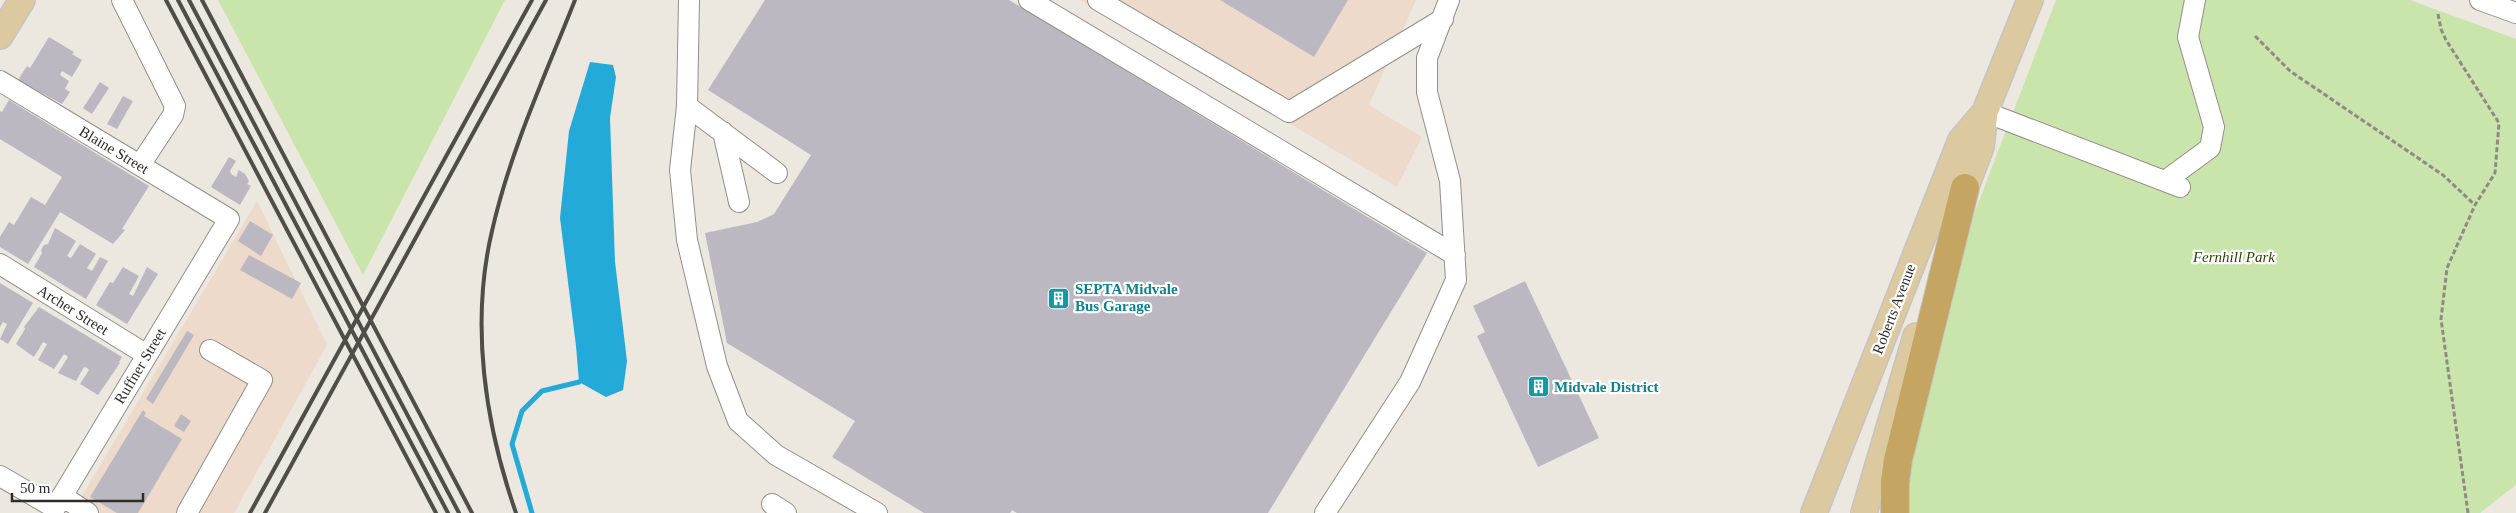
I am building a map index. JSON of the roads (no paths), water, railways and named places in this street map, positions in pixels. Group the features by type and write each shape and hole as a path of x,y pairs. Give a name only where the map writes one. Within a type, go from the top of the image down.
{"highway":[{"path":"1895,513 1895,482 1898,460 1965,188"}],"main road":[{"path":"0,36 22,0"},
{"name":"Roberts Avenue","path":"1864,513 1935,270 1981,147 1985,112 2030,0"},
{"name":"Roberts Avenue","path":"1814,513 1961,140 1985,112"}],"street":[{"path":"122,0 175,106 172,115 140,165"},
{"path":"689,0 687,106 680,170 688,240 717,366 738,421 776,455 877,513"},
{"path":"1029,0 1454,255"},
{"path":"1098,0 1289,112 1446,9"},
{"path":"1985,112 2173,184 2210,148 2214,127 2188,37 2196,0"},
{"path":"2480,0 2516,13"},
{"path":"1325,513 1410,382 1456,280 1450,181 1427,92 1427,58 1446,9"},
{"name":"Blaine Street","path":"0,81 228,219"},
{"path":"687,106 777,173"},
{"path":"723,132 739,202"},
{"name":"Ruffner Street","path":"56,506 228,219"},
{"name":"Archer Street","path":"0,264 147,355"},
{"path":"187,513 262,380 210,350"},
{"path":"0,476 56,506 88,513"}],"water":[{"path":"590,62 613,65 616,77 610,118 615,262 627,361 623,390 606,397 579,382 560,218 569,131"}],"waterway":[{"path":"532,513 512,444 522,411 542,391 579,382"}],"railway":[{"path":"166,0 436,513"},
{"path":"178,0 448,513"},
{"path":"189,0 459,513"},
{"path":"202,0 472,513"},
{"path":"250,513 532,0"},
{"path":"265,513 546,0"},
{"path":"516,513 496,444 484,374 482,302 485,266 492,231 508,172 575,0"}],"place":[{"name":"SEPTA Midvale Bus Garage","path":"1059,298"},
{"name":"Midvale District","path":"1538,387"}],"park label":[{"name":"Fernhill Park","path":"2234,257"}]}
